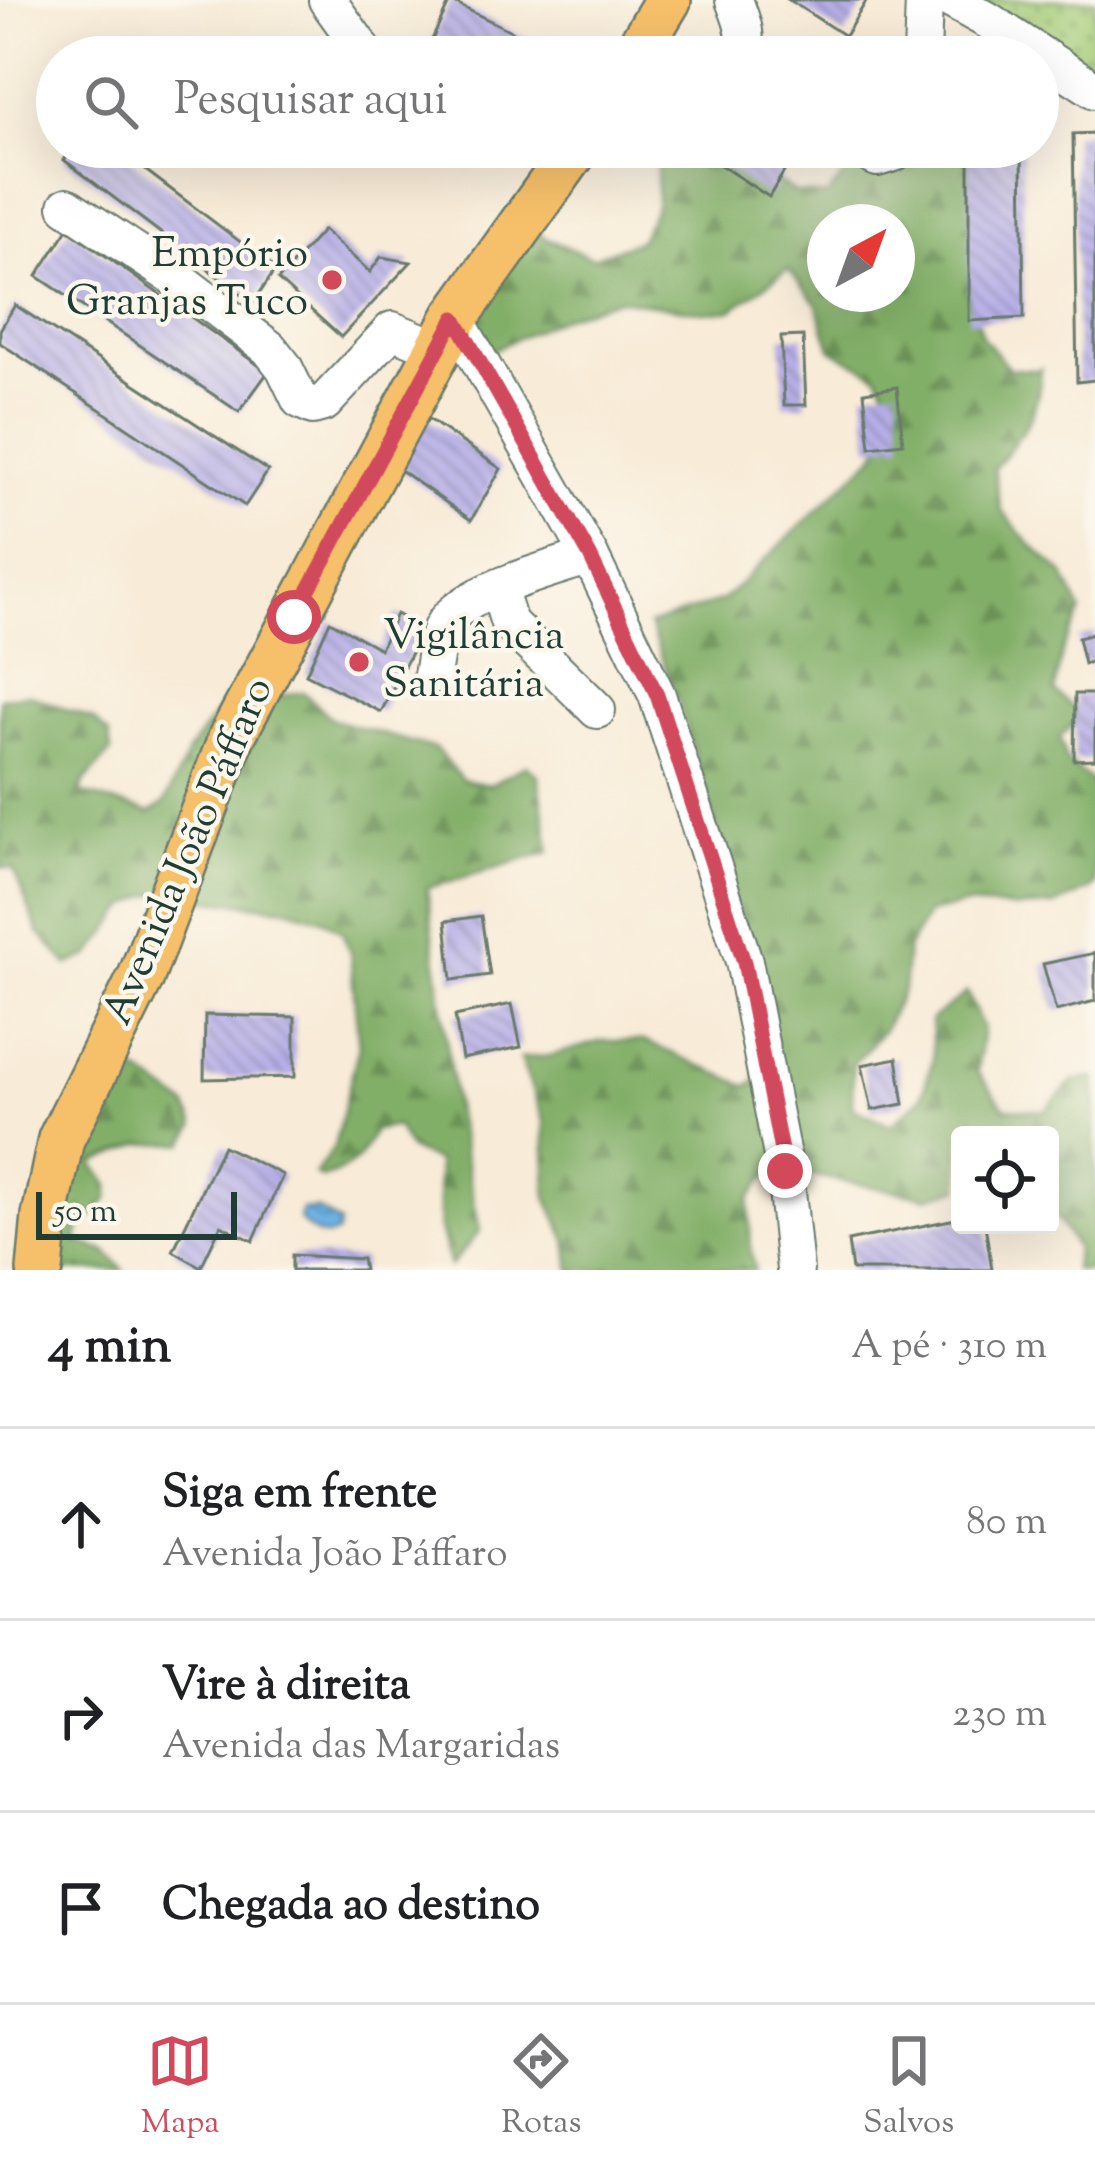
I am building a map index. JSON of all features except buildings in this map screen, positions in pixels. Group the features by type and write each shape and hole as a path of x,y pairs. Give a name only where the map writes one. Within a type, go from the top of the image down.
{"main road":[{"path":"643,36 656,4"},
{"name":"Avenida João Páffaro","path":"40,1270 45,1216 62,1139 141,977 232,736 447,333 550,168"}],"street":[{"path":"327,0 353,36"},
{"path":"734,0 746,36"},
{"path":"923,36 925,0"},
{"path":"951,0 1012,36"},
{"path":"1059,67 1095,90"},
{"path":"67,206 190,288 269,348 299,400 313,406 324,403 392,330 447,333 590,556 657,695 744,962 785,1171 795,1270"},
{"path":"432,675 442,628 454,611 472,598 590,556"},
{"path":"498,588 509,623 597,710"}],"green space":[{"path":"964,0 1095,0 1095,84 1059,61 1059,36 1020,36"},
{"path":"657,168 756,168 796,193 827,196 845,174 844,168 982,168 985,215 966,291 983,338 1010,369 1041,368 1028,422 994,468 1001,510 1063,573 1081,612 1063,648 1054,691 1081,716 1060,737 1066,760 1095,784 1095,885 1054,906 968,905 928,913 907,949 903,990 883,1031 853,1064 852,1107 891,1125 921,1098 933,1060 931,1020 967,992 983,1028 977,1072 1005,1108 1045,1111 1073,1081 1095,1078 1095,1270 1074,1270 1076,1248 1059,1222 1059,1126 951,1126 951,1191 928,1197 788,1171 765,1177 749,1200 755,1270 571,1270 567,1240 547,1198 544,1121 520,1058 550,1056 602,1041 644,1041 747,1086 757,1081 722,845 681,709 649,625 723,600 873,457 893,428 895,405 878,375 831,349 819,312 915,312 915,204 807,204 807,292 788,269 731,310 703,312 618,299 565,316 488,352 474,328 524,218 545,238 593,258 640,240 657,204"},
{"path":"303,692 333,720 436,749 462,780 490,785 526,765 538,775 550,852 427,888 456,1114 480,1231 450,1266 440,1229 437,1162 409,1149 397,1126 374,1130 349,1167 321,1178 315,1174 334,1147 359,1046 350,951 342,932 323,919 287,908 153,894 128,906 90,956 68,965 39,933 13,869 0,867 0,698 28,694 94,720 109,735 111,752 84,782 81,793 150,813 164,804 189,750 223,704"},
{"path":"98,1059 142,1074 187,1106 195,1126 185,1143 142,1144 93,1163 109,1185 109,1198 80,1228 76,1241 105,1251 124,1270 54,1270"}],"water":[{"path":"317,1209 339,1224 337,1233 316,1233 299,1218 302,1210"}],"place":[{"name":"Empório Granjas Tuco","path":"332,280"},
{"name":"Vigilância Sanitária","path":"359,662"}],"route":[{"path":"294,617 455,318 590,556 657,695 744,962 785,1171"}]}
